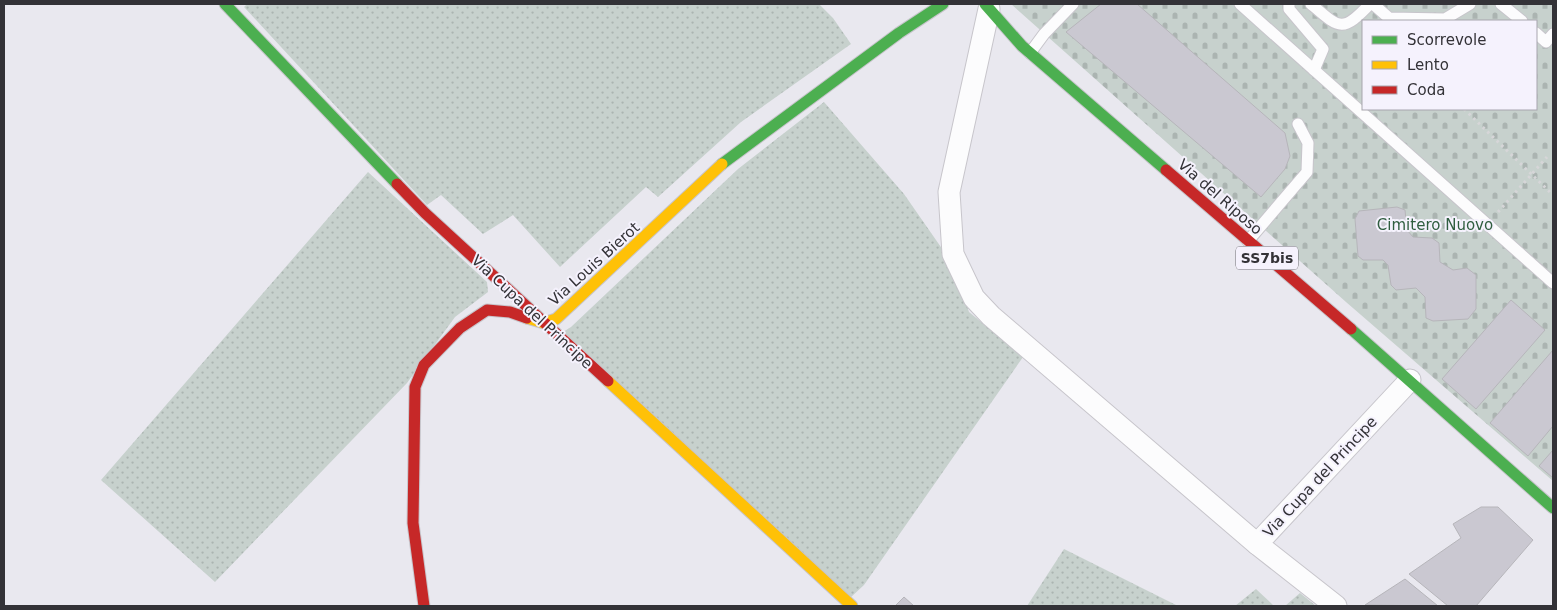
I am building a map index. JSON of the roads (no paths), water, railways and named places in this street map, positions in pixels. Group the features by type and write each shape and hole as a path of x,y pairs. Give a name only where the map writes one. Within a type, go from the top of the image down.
{"street":[{"name":"Via Cupa del Principe","path":"225,4 426,213 852,606"},
{"name":"Via Louis Bierot","path":"424,606 413,523 415,387 424,365 460,328 487,310 510,312 544,323 556,319 733,154 899,33 943,4"},
{"name":"Via del Riposo","path":"987,6 1030,53 1410,380 1553,508"},
{"path":"987,6 949,192 953,254 962,277 974,298 991,316 1257,544"},
{"name":"Via Cupa del Principe","path":"1336,606 1257,544 1410,380"}],"lane":[{"path":"1030,53 1044,34 1073,4"},
{"path":"1240,4 1553,283"},
{"path":"1288,4 1289,9 1323,49 1314,70"},
{"path":"1311,4 1333,24 1345,25 1356,19 1372,4 1389,18 1445,19 1470,4"},
{"path":"1501,4 1521,20"},
{"path":"1537,34 1551,41"},
{"path":"1248,241 1306,172 1308,143 1298,124"}],"park label":[{"name":"Cimitero Nuovo","path":"1435,225"}]}
